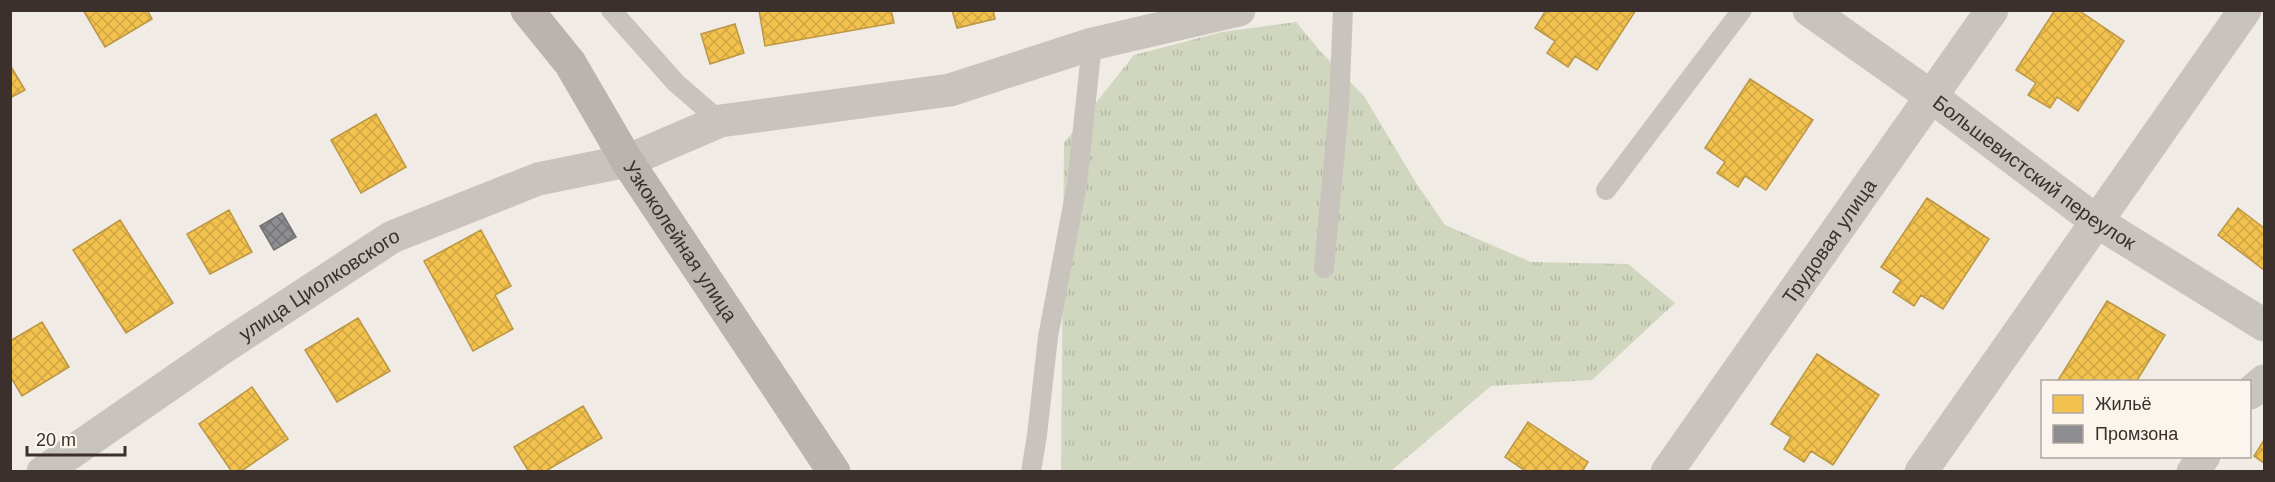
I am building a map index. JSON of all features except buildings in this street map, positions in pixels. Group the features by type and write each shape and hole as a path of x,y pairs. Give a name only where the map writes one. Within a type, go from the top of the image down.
{"street":[{"name":"Узкоколейная улица","path":"527,10 570,63 627,161 834,471"},
{"name":"улица Циолковского","path":"43,471 224,347 392,237 538,179 627,161 720,121 950,90 1092,44 1239,10"},
{"name":"Большевистский переулок","path":"1809,10 1932,97 2096,221 2265,325"},
{"name":"Трудовая улица","path":"1667,471 1992,10"},
{"path":"1921,471 2245,10"},
{"path":"2251,392 2265,381"},
{"path":"2193,471 2203,458"}],"lane":[{"path":"611,10 676,83 720,121"},
{"path":"1324,268 1339,106 1343,10"},
{"path":"1606,190 1742,10"},
{"path":"1031,471 1048,337 1077,184 1092,44"}],"green space":[{"path":"1296,22 1321,52 1364,96 1416,183 1445,225 1531,262 1628,264 1675,303 1592,380 1491,386 1391,471 1061,472 1064,143 1134,55 1222,32"}]}
